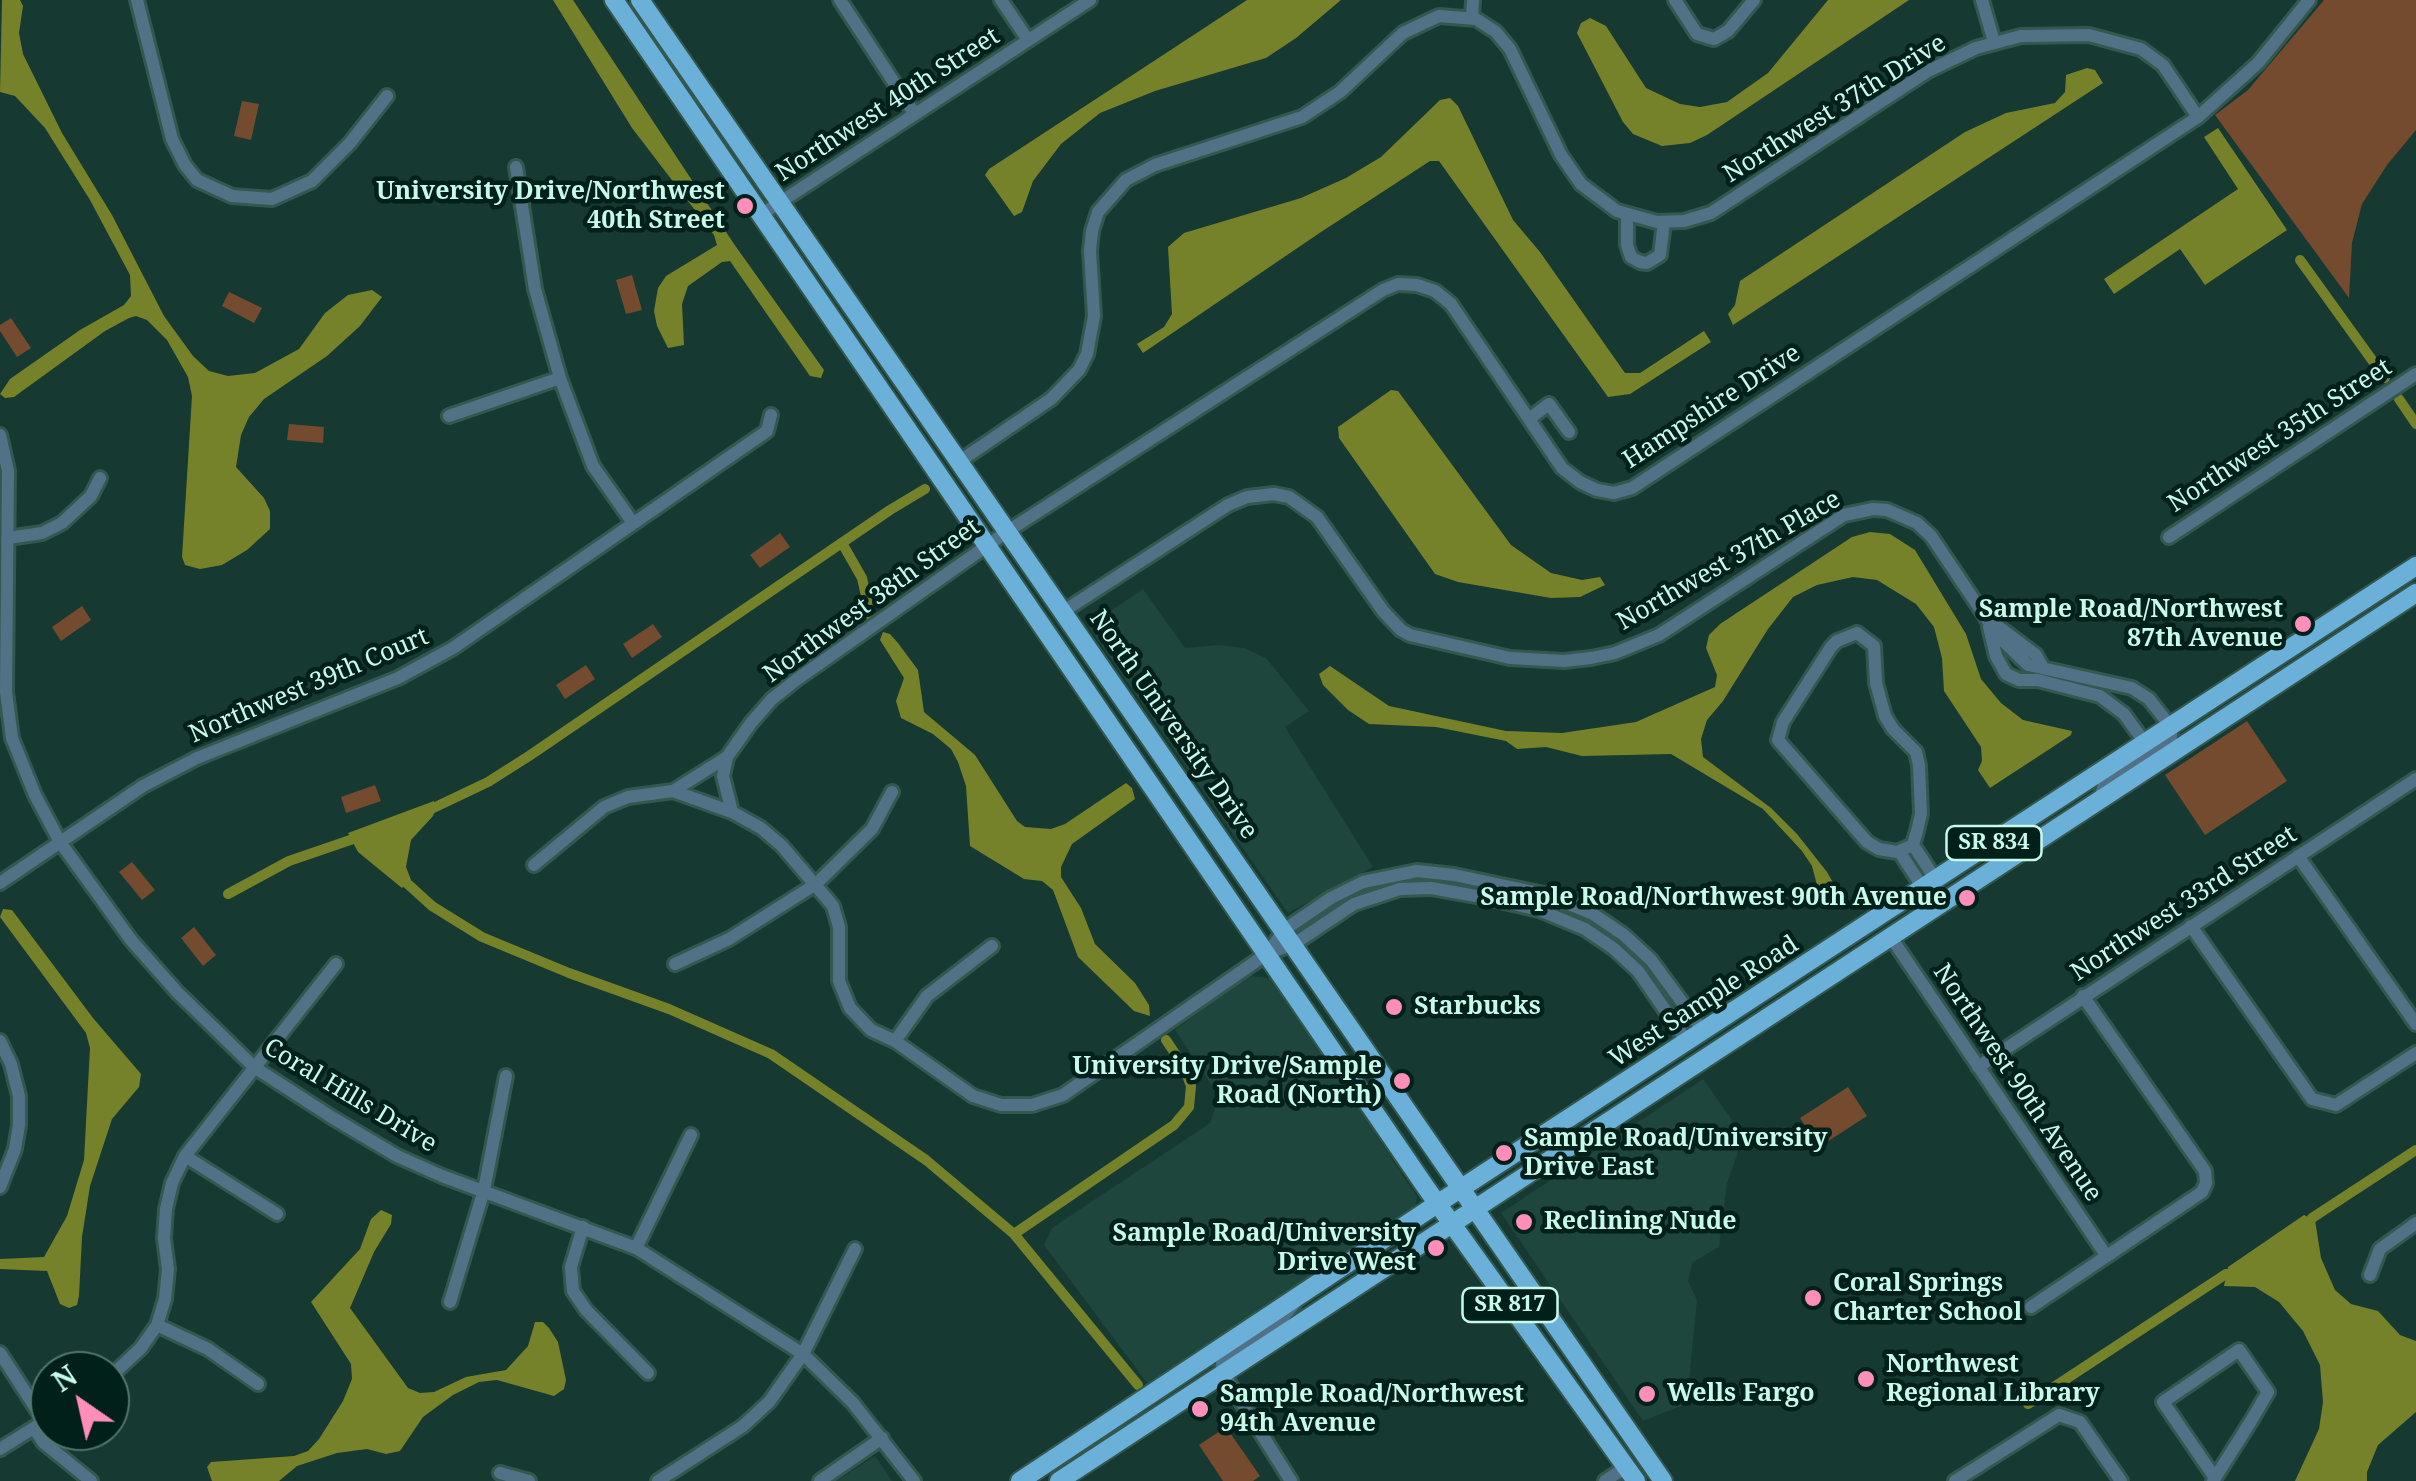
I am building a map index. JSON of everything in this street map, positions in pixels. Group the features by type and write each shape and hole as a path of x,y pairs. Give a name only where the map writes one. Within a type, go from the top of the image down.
{"main road":[{"name":"North University Drive","path":"614,0 1437,1204 1631,1474"},
{"name":"North University Drive","path":"640,0 1657,1472"},
{"name":"West Sample Road","path":"1020,1481 1437,1204 2415,570"},
{"name":"West Sample Road","path":"1059,1481 2416,593"},
{"path":"1144,772 1166,757"},
{"path":"1158,794 1180,778"},
{"path":"1890,936 1890,926 1896,918 1973,867 1992,844"},
{"path":"1767,1017 1786,993 1856,946 1857,932"},
{"path":"1143,1426 1164,1400 1200,1376 1210,1356"},
{"path":"1611,1444 1657,1472"},
{"path":"1631,1474 1634,1466 1657,1472"}],"street":[{"path":"137,0 172,139 184,165 198,180 223,193 255,200 293,192 328,168 388,96"},
{"path":"840,0 914,112"},
{"path":"1001,0 1028,40"},
{"name":"Northwest 40th Street","path":"762,214 1090,0"},
{"path":"1432,18 1438,0"},
{"path":"960,462 1052,400 1079,370 1088,354 1094,316 1092,231 1098,212 1126,180 1155,166 1302,117 1340,92 1403,33 1432,18 1472,18 1473,0"},
{"path":"1675,0 1697,34 1714,39 1728,31 1754,0"},
{"path":"1982,0 1994,42"},
{"name":"Hampshire Drive","path":"1008,531 1398,284 1435,291 1451,304 1562,468 1597,490 1614,493 1632,488 2198,116 2258,62 2309,0"},
{"name":"Northwest 37th Drive","path":"1472,18 1496,32 1510,50 1573,175 1598,200 1643,220 1664,222 1711,213 1928,71 1994,42 2056,33 2089,35 2126,44 2163,65 2198,116"},
{"path":"516,167 535,290 560,378 593,466 634,523"},
{"path":"1628,216 1627,245 1631,257 1640,262 1647,263 1660,255 1664,222"},
{"name":"Northwest 35th Street","path":"2169,536 2416,374"},
{"path":"449,416 560,378"},
{"path":"1529,419 1545,398 1569,432"},
{"name":"Northwest 39th Court","path":"0,883 143,786 197,758 398,678 453,648 766,431 771,415"},
{"name":"Coral Hills Drive","path":"0,434 8,471 6,692 12,738 35,795 60,842 131,940 177,992 254,1067 396,1156 636,1248 803,1354 853,1402 914,1481"},
{"path":"8,538 42,533 62,523 92,496 100,478"},
{"name":"Northwest 37th Place","path":"1064,611 1228,505 1259,494 1289,497 1317,517 1400,630 1510,658 1590,658 1638,645 1683,621 1844,515 1873,509 1901,514 1931,536 1988,620 2036,655 2042,666 2132,688 2149,699 2171,726"},
{"name":"Northwest 38th Street","path":"534,865 604,807 628,796 674,790 728,758 772,699 1008,531"},
{"name":"Northwest 37th Place","path":"1988,620 1996,656 2006,674 2019,680 2038,680 2087,692 2109,701 2124,714 2145,744"},
{"path":"1856,633 1874,646 1876,683 1885,716 1916,752 1921,814 1906,848 1889,852 1867,842 1778,740 1784,722 1831,647 1856,633"},
{"path":"2038,680 2042,666"},
{"path":"2100,799 2104,786 2171,738 2171,726"},
{"path":"728,758 723,776 732,812"},
{"path":"2411,782 2416,799"},
{"name":"Northwest 33rd Street","path":"1978,1067 2411,782"},
{"name":"Northwest 38th Street","path":"674,790 732,812 772,837 816,884 833,906 839,927 839,981 850,1008 871,1030 895,1041 973,1096 1001,1106 1032,1105 1062,1095 1268,953"},
{"path":"676,964 729,939 816,884 872,829 892,792"},
{"path":"1906,848 1930,884"},
{"path":"2298,856 2416,1024"},
{"path":"1268,953 1325,902 1346,889 1386,875 1436,872 1544,894 1593,914 1643,952 1674,988 1696,1037"},
{"path":"1431,888 1436,872"},
{"path":"1289,937 1384,892 1431,888 1539,910 1584,929 1631,964 1696,1037"},
{"path":"1539,910 1544,894"},
{"path":"1325,902 1334,916"},
{"path":"2191,926 2312,1099 2336,1105 2416,1053"},
{"name":"Northwest 90th Avenue","path":"1890,936 2106,1255"},
{"path":"895,1041 943,980 992,946"},
{"path":"1631,964 1643,952"},
{"path":"130,1358 157,1325 165,1300 166,1209 172,1183 185,1156 336,964"},
{"path":"2031,1307 2202,1192 2206,1183 2205,1171 2083,996"},
{"path":"0,1040 11,1064 19,1125 16,1149 0,1188"},
{"path":"450,1302 484,1190 506,1076"},
{"path":"636,1248 691,1135"},
{"path":"185,1156 277,1214"},
{"path":"2370,1275 2380,1249 2416,1224"},
{"path":"583,1226 571,1267 573,1290 586,1310 648,1374"},
{"path":"658,1481 744,1426 769,1402 803,1354 855,1249"},
{"path":"1292,1481 1224,1374 1222,1364 1226,1355 1280,1321 1300,1296"},
{"path":"157,1325 208,1349 258,1384"},
{"path":"2239,1350 2268,1392 2214,1479 2163,1402 2239,1350"},
{"path":"0,1353 30,1401"},
{"path":"1957,1480 2051,1418 2068,1416 2080,1422 2120,1481"},
{"path":"0,1449 30,1430"},
{"path":"820,1481 882,1438"},
{"path":"54,1451 91,1481"},
{"path":"500,1473 529,1481"},
{"path":"1605,1481 1631,1474"}],"shaded area":[{"path":"2,0 20,0 23,54 62,133 112,215 164,316 209,371 228,376 255,373 299,349 325,313 348,295 372,290 382,297 360,326 327,356 264,399 249,417 241,435 236,467 264,498 270,511 270,529 222,565 200,569 185,565 182,557 192,396 188,377 167,340 147,320 129,318 14,397 0,394 10,379 124,305 131,296 130,275 45,128 15,96 0,92"},
{"path":"553,0 573,0 734,244 824,370 821,378 810,376 730,261 722,262 688,286 682,304 684,345 668,348 654,311 658,288 666,276 717,245 714,235 632,128"},
{"path":"1247,0 1341,0 1266,58 1155,91 1100,113 1061,144 1033,181 1022,212 1014,216 985,175 989,169"},
{"path":"1828,0 1909,0 1690,143 1662,146 1633,134 1577,33 1581,23 1590,18 1606,26 1646,88 1680,104 1700,107 1727,102 1768,73"},
{"path":"2324,0 2416,0 2416,130 2362,204 2352,243 2349,298 2215,115 2248,90"},
{"path":"2087,68 2095,70 2103,83 1733,325 1728,314 1735,305 1740,281 1965,132 2006,113 2055,103 2065,92 2066,75"},
{"path":"1450,98 1458,106 1513,220 1625,373 1640,373 1704,331 1711,342 1630,394 1608,397 1439,161 1430,161 1143,353 1137,344 1164,327 1172,314 1168,247 1184,233 1301,198 1346,178 1381,157 1440,100"},
{"path":"242,101 259,104 251,140 234,136"},
{"path":"2218,128 2287,230 2205,285 2180,249 2114,294 2104,279 2238,189 2204,137"},
{"path":"632,275 642,310 626,314 616,280"},
{"path":"229,292 262,308 254,323 222,306"},
{"path":"11,318 31,348 17,357 0,331 0,325"},
{"path":"1391,390 1398,391 1511,545 1551,573 1582,580 1600,577 1605,585 1580,597 1551,598 1458,582 1435,574 1339,438 1338,427"},
{"path":"289,424 324,427 323,443 287,440"},
{"path":"1870,532 1890,534 1915,550 1966,634 1981,679 2001,703 2023,720 2072,731 1990,788 1978,770 1981,747 1944,691 1942,658 1934,627 1916,604 1877,580 1853,577 1817,585 1793,597 1707,720 1701,739 1703,757 1771,808 1797,834 1827,872 1835,886 1830,891 1817,885 1812,866 1802,851 1763,809 1671,754 1582,756 1546,747 1517,749 1506,741 1436,727 1369,724 1323,685 1319,674 1330,666 1389,706 1506,731 1562,733 1636,722 1715,687 1717,675 1706,648 1709,635 1720,624 1852,537"},
{"path":"780,533 790,547 760,568 750,555"},
{"path":"1143,589 1185,648 1244,648 1266,658 1309,711 1285,727 1373,867 1288,913 1088,626"},
{"path":"82,606 91,620 61,641 52,627"},
{"path":"653,624 662,637 632,658 623,644"},
{"path":"883,632 890,634 918,670 924,712 975,755 1017,821 1025,827 1051,829 1065,824 1126,783 1132,788 1135,799 1072,844 1061,867 1061,877 1081,908 1095,944 1135,983 1149,1005 1150,1016 1134,1011 1078,957 1053,890 1042,881 1024,879 970,846 966,786 958,762 951,749 933,734 901,718 896,701 904,678 880,640"},
{"path":"586,665 595,679 565,699 556,685"},
{"path":"2247,721 2287,781 2205,835 2165,775"},
{"path":"375,785 381,801 346,813 341,797"},
{"path":"434,801 433,816 411,840 406,867 411,880 402,888 358,852 348,833"},
{"path":"132,862 155,890 142,900 119,872"},
{"path":"3,909 12,910 93,1018 141,1074 139,1087 112,1119 90,1186 79,1296 77,1305 69,1308 60,1304 47,1271 0,1269 0,1259 44,1257 67,1216 84,1160 90,1048 86,1033 0,917"},
{"path":"194,927 216,955 203,966 181,938"},
{"path":"1245,976 1274,978 1417,1197 1415,1208 1147,1383 1044,1245 1052,1228 1210,1123 1219,1096 1175,1030"},
{"path":"1703,1079 1742,1141 1727,1183 1719,1247 1693,1262 1688,1281 1697,1300 1688,1392 1681,1406 1643,1421 1501,1213"},
{"path":"1848,1087 1867,1116 1819,1147 1800,1118"},
{"path":"381,1210 392,1215 391,1224 350,1308 408,1388 420,1393 434,1392 466,1377 506,1370 528,1346 535,1322 543,1322 558,1342 566,1380 564,1389 554,1396 497,1380 479,1382 423,1417 400,1451 386,1454 367,1449 337,1453 297,1466 279,1481 212,1481 207,1467 211,1462 294,1456 308,1451 343,1401 352,1379 351,1364 311,1302 360,1249 371,1219"},
{"path":"2304,1215 2315,1220 2321,1258 2335,1290 2351,1304 2378,1311 2400,1335 2416,1341 2416,1412 2378,1445 2367,1481 2295,1481 2319,1429 2323,1402 2320,1365 2303,1331 2279,1302 2255,1287 2224,1286 2228,1267"},
{"path":"1226,1427 1260,1476 1253,1481 1223,1481 1199,1445"},
{"path":"875,1456 892,1481 836,1481"}],"waterway":[{"path":"2300,260 2385,378"},
{"path":"2399,399 2416,424"},
{"path":"427,811 488,782 529,756 925,489"},
{"path":"842,543 862,578 870,615"},
{"path":"228,894 289,861 359,837"},
{"path":"399,876 432,906 482,937 669,1009 771,1054 926,1160 1014,1234 1138,1385"},
{"path":"1014,1234 1174,1125 1189,1107 1191,1086 1166,1040"},
{"path":"2312,1218 2416,1150"},
{"path":"2028,1404 2226,1274"}],"place":[{"name":"University Drive/Northwest 40th Street","path":"745,206"},
{"name":"Sample Road/Northwest 87th Avenue","path":"2303,624"},
{"name":"Sample Road/Northwest 90th Avenue","path":"1967,898"},
{"name":"Starbucks","path":"1394,1007"},
{"name":"University Drive/Sample Road (North)","path":"1402,1081"},
{"name":"Sample Road/University Drive East","path":"1504,1153"},
{"name":"Reclining Nude","path":"1524,1222"},
{"name":"Sample Road/University Drive West","path":"1436,1248"},
{"name":"Coral Springs Charter School","path":"1813,1298"},
{"name":"Northwest Regional Library","path":"1866,1379"},
{"name":"Wells Fargo","path":"1647,1394"},
{"name":"Sample Road/Northwest 94th Avenue","path":"1200,1409"}]}
